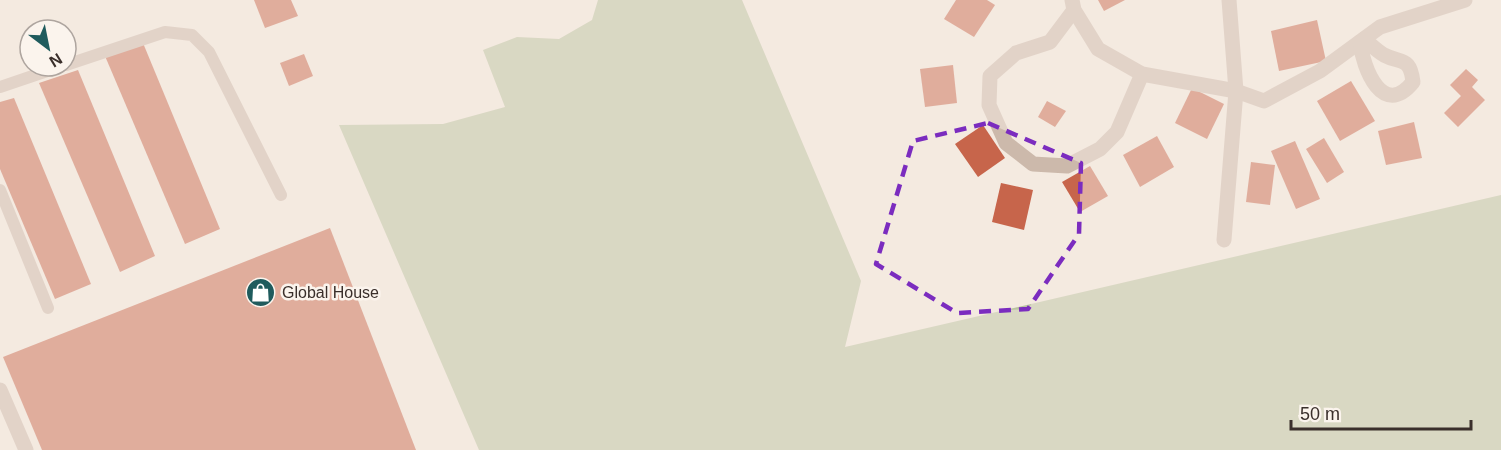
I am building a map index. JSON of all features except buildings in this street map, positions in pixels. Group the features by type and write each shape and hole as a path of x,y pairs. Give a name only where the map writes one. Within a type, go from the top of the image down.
{"street":[{"path":"1224,240 1236,91 1229,0"},
{"path":"1142,74 1117,132 1092,153 1067,166 1033,164 1006,143 989,105 990,76 1016,52 1050,42 1073,5 1098,49 1142,74 1236,91 1264,101 1320,71 1380,27 1465,0"},
{"path":"0,390 26,450"}],"lane":[{"path":"78,60 165,32 192,36 209,52 281,195"},
{"path":"0,87 26,78"},
{"path":"0,190 48,309"}],"highlighted area":[{"path":"988,123 1081,163 1079,234 1028,309 957,313 876,264 913,141"}],"green space":[{"path":"598,0 742,0 861,281 845,347 1501,195 1501,450 479,450 339,125 443,124 505,107 483,50 517,37 559,39 592,20"}],"place":[{"name":"Global House","path":"261,292"}]}
